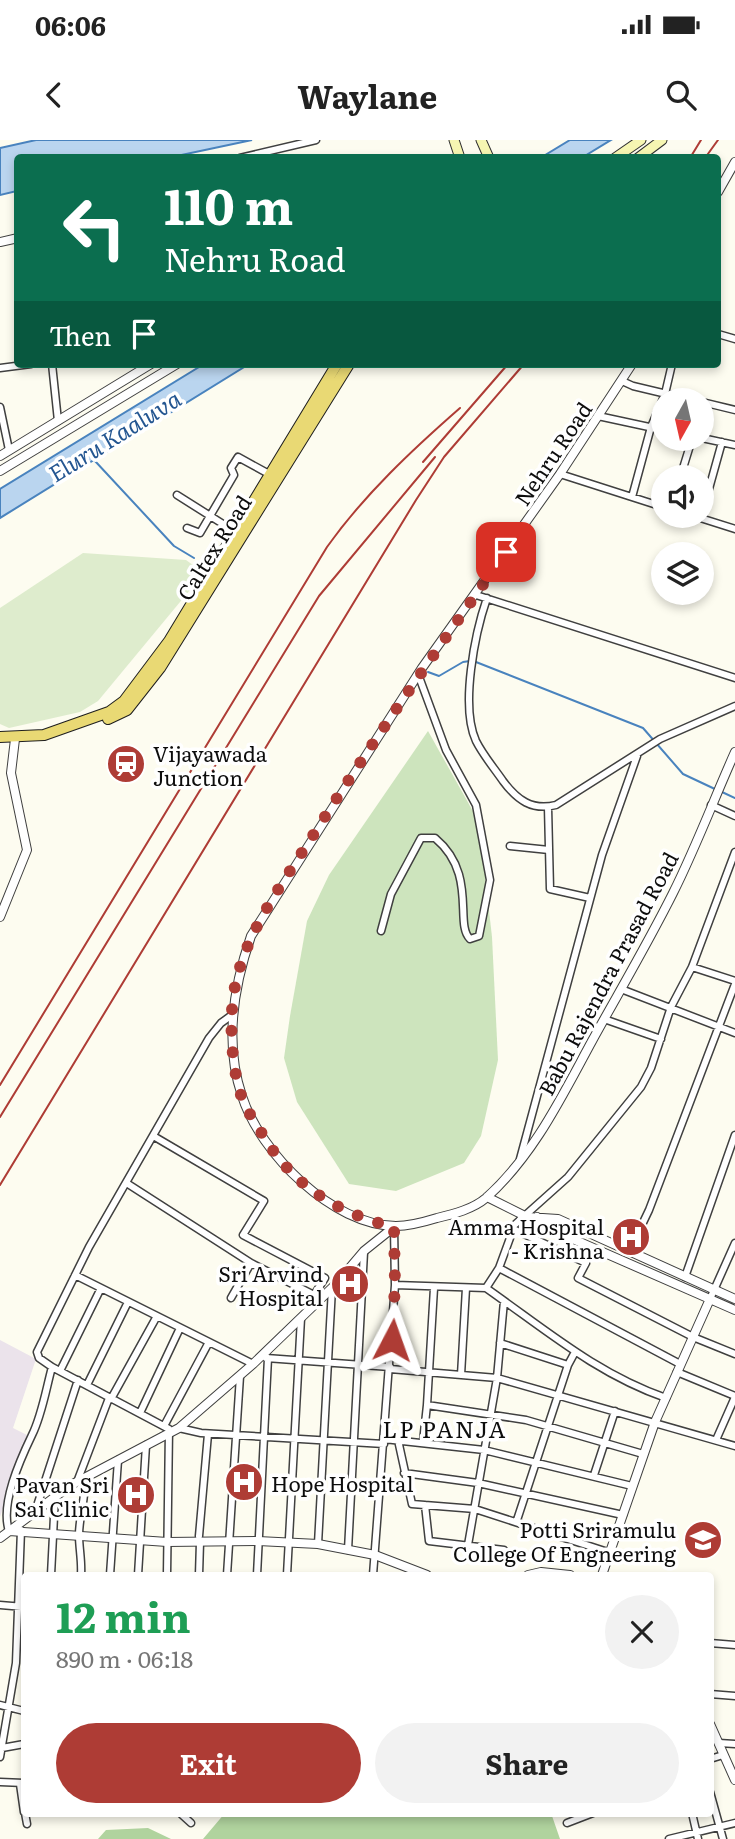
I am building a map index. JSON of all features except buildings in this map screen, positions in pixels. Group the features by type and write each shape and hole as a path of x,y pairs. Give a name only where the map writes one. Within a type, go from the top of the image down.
{"main road":[{"path":"621,154 641,140"},
{"path":"643,154 662,140"},
{"name":"Caltex Road","path":"0,737 15,739 44,735 109,712 124,701 169,641 335,368"},
{"name":"Caltex Road","path":"86,720 105,720 127,710 160,668 347,368"}],"street":[{"path":"257,154 316,140"},
{"path":"721,187 735,162"},
{"path":"52,368 58,421"},
{"path":"0,456 144,368"},
{"path":"0,471 168,368"},
{"name":"Nehru Road","path":"487,1197 472,1207 447,1216 394,1227 347,1213 323,1199 279,1160 242,1099 237,1078 232,1015 236,982 258,923 418,674 560,474 630,368"},
{"path":"666,388 671,368"},
{"path":"622,380 651,389"},
{"path":"714,405 735,410"},
{"path":"0,407 9,450"},
{"path":"598,416 650,427 632,497"},
{"path":"714,440 735,445"},
{"path":"714,469 722,442"},
{"path":"187,528 199,534 234,475 232,468 238,457 269,474"},
{"path":"560,474 651,503"},
{"path":"177,495 234,531"},
{"path":"714,521 735,529"},
{"path":"476,595 735,678"},
{"path":"487,598 476,629 473,664 471,701 475,739 521,802 548,807 556,805 660,739 735,706"},
{"path":"381,931 391,894 421,838 435,838 447,848 455,861 463,890 464,933 470,939 479,936 490,885 476,805 446,750 418,674"},
{"path":"0,917 5,894 27,850 11,773 15,739"},
{"name":"Babu Rajendra Prasad Road","path":"487,1197 543,1131 673,892 735,752"},
{"path":"519,1160 602,855 637,756"},
{"path":"711,805 735,816"},
{"path":"548,807 550,889 590,898"},
{"path":"510,846 549,850"},
{"path":"486,1288 499,1268 511,1228 527,1217 589,1154 641,1087 661,1040 671,1007 692,967 735,852"},
{"path":"629,1251 649,1210 735,982 692,967"},
{"path":"621,989 735,1033"},
{"path":"232,1015 221,1023 209,1038 75,1275 37,1349 39,1358 171,1428 208,1434 353,1443 398,1440 423,1442 484,1450 632,1486"},
{"path":"604,1019 661,1040"},
{"path":"685,1277 735,1135"},
{"path":"128,1184 251,1263 314,1295 325,1278 243,1235 264,1201 155,1137"},
{"path":"487,1197 527,1217 558,1219 735,1299"},
{"path":"537,1217 550,1229 735,1310"},
{"path":"0,1538 81,1479 146,1445 171,1428 265,1357 364,1251 394,1227"},
{"path":"373,1572 395,1285 394,1227"},
{"path":"511,1228 586,1263 578,1278 693,1337 735,1354"},
{"path":"602,1572 655,1422 716,1290 735,1242"},
{"path":"348,1550 364,1251"},
{"path":"231,1298 251,1263"},
{"path":"499,1268 735,1397 716,1440"},
{"path":"75,1275 253,1364"},
{"path":"395,1285 486,1288 595,1367 623,1378 629,1385 666,1398"},
{"path":"461,1375 466,1287"},
{"path":"318,1544 332,1288"},
{"path":"423,1442 435,1288"},
{"path":"60,1371 101,1289"},
{"path":"468,1545 497,1378 504,1301"},
{"path":"87,1385 128,1302"},
{"path":"80,1572 82,1549 79,1535 86,1497 81,1479 110,1398 157,1316"},
{"path":"287,1572 301,1318"},
{"path":"140,1413 180,1328"},
{"path":"167,1572 171,1428 209,1342"},
{"path":"500,1343 568,1366"},
{"path":"517,1520 575,1352"},
{"path":"265,1357 497,1378 735,1446"},
{"path":"257,1572 265,1357"},
{"path":"9,1531 2,1512 22,1449 32,1435 52,1367"},
{"path":"227,1572 240,1376"},
{"path":"35,1513 78,1380"},
{"path":"427,1405 548,1426 643,1454"},
{"path":"594,1475 615,1411"},
{"path":"199,1572 208,1434"},
{"path":"398,1440 412,1504 474,1509 517,1520 611,1553"},
{"path":"138,1572 146,1445"},
{"path":"110,1572 118,1460"},
{"path":"404,1473 478,1483 623,1515"},
{"path":"51,1572 55,1497"},
{"path":"425,1505 429,1541 504,1549"},
{"path":"3,1706 11,1699 16,1663 20,1613 21,1530"},
{"path":"9,1531 167,1542 200,1539 228,1543 258,1541 318,1544 375,1555 402,1571"},
{"path":"0,1605 20,1606"},
{"path":"714,1643 735,1645"},
{"path":"714,1694 735,1696"},
{"path":"3,1706 21,1710"},
{"path":"0,1757 9,1714 3,1706"},
{"path":"714,1732 735,1780"},
{"path":"719,1743 735,1744"},
{"path":"2,1748 21,1745"},
{"path":"714,1758 723,1755"},
{"path":"0,1782 21,1783"},
{"path":"714,1805 723,1839"},
{"path":"26,1817 27,1824"},
{"path":"184,1817 191,1823"},
{"path":"567,1823 583,1817"},
{"path":"693,1817 698,1839"},
{"path":"669,1839 720,1824 735,1823"}],"shaded area":[{"path":"0,1340 36,1359 13,1428 27,1435 0,1517"}],"green space":[{"path":"83,553 186,560 204,573 98,701 80,712 9,728 0,724 0,608"},
{"path":"428,731 479,822 492,937 498,1060 481,1136 464,1163 396,1191 349,1184 297,1102 284,1058 307,921 329,875"},
{"path":"222,1817 552,1817 560,1839 203,1839"},
{"path":"148,1828 171,1839 98,1839 106,1830"}],"water":[{"path":"36,140 252,140 186,154 14,154 14,192 0,195 0,148"},
{"path":"570,140 611,140 588,154 547,154"},
{"name":"Eluru Kaaluva","path":"197,368 243,368 0,518 0,489"}],"waterway":[{"name":"Eluru Kaaluva","path":"95,461 174,546 194,558"},
{"path":"428,672 439,676 463,662 470,661"},
{"path":"476,662 643,728 683,774 717,790"},
{"path":"722,792 735,798"}],"railway":[{"path":"692,154 701,140"},
{"path":"708,154 718,140"},
{"path":"423,462 505,368"},
{"path":"0,1185 416,500 444,457 521,368"},
{"path":"0,1085 327,547 389,474 460,408"},
{"path":"0,1117 319,596 435,457"}],"place":[{"name":"Vijayawada Junction","path":"126,764"},
{"name":"Amma Hospital - Krishna","path":"631,1237"},
{"name":"Sri Arvind Hospital","path":"350,1284"},
{"name":"Hope Hospital","path":"244,1482"},
{"name":"Pavan Sri Sai Clinic","path":"136,1495"},
{"name":"Potti Sriramulu College Of Engneering","path":"703,1540"}],"district":[{"name":"LP PANJA","path":"445,1428"}],"route":[{"path":"392,1340 394,1227 347,1213 323,1199 279,1160 242,1099 237,1078 232,1006 236,982 258,923 422,668 506,552"}]}
